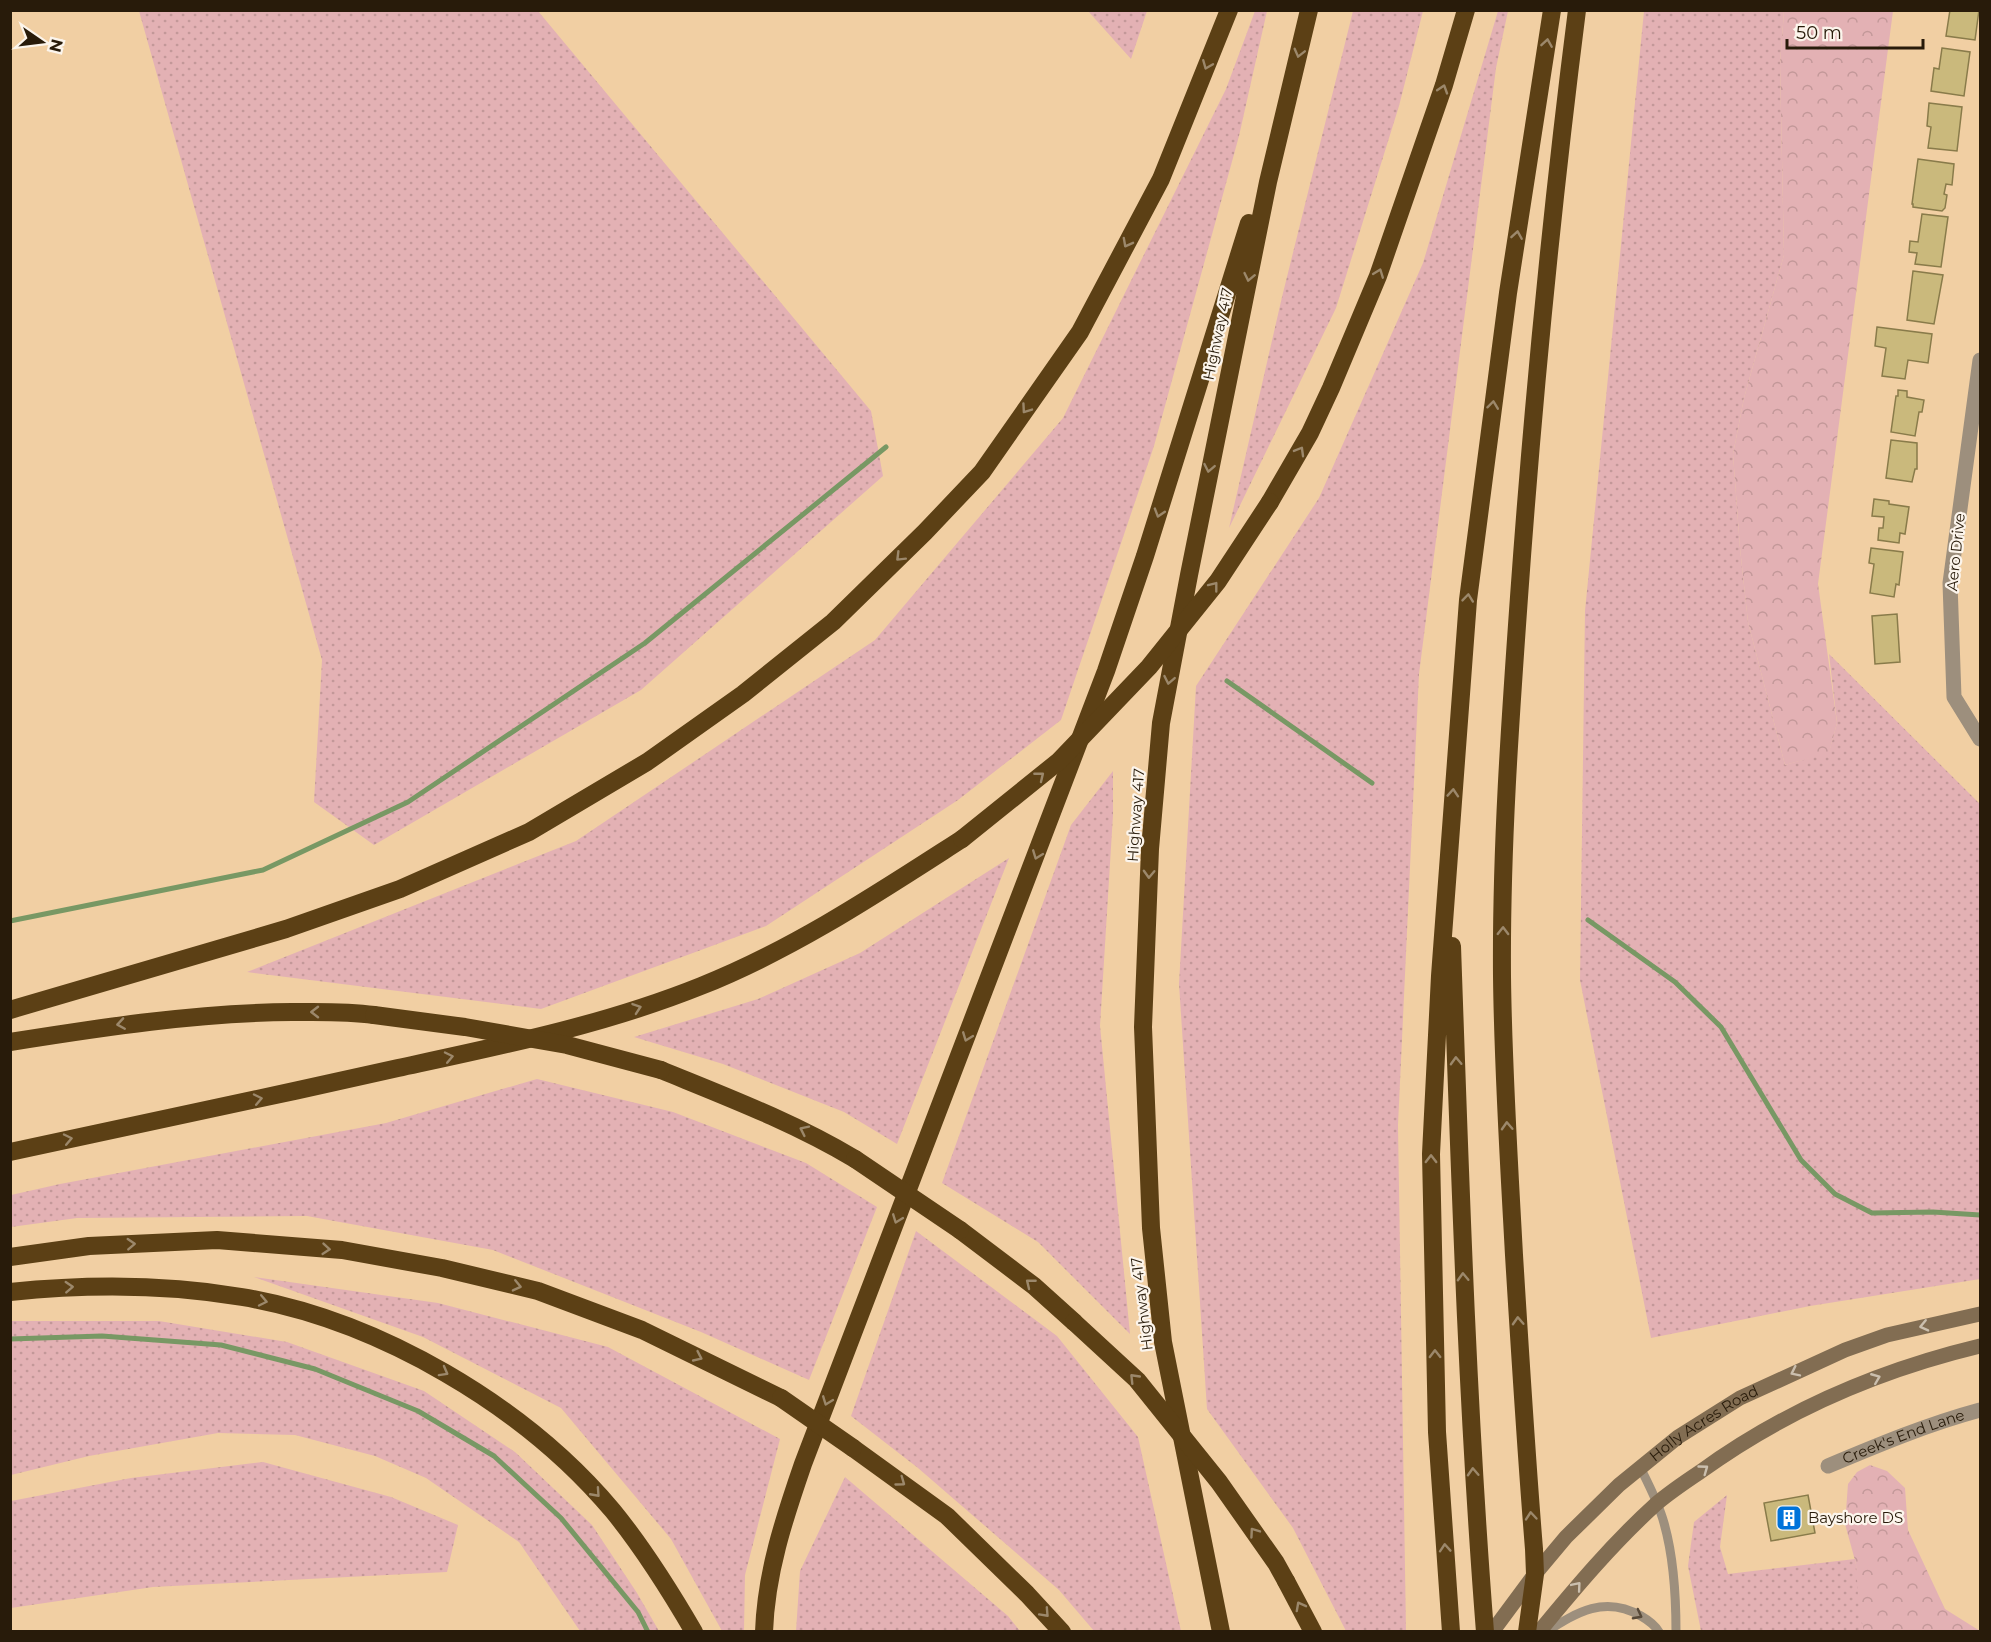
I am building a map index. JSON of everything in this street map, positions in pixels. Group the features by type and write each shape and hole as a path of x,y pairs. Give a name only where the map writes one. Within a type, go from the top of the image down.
{"highway":[{"path":"10,1010 286,929 400,889 529,832 647,762 742,694 833,622 925,532 982,472 1080,332 1161,179 1228,10"},
{"name":"Highway 417","path":"1221,1632 1163,1342 1151,1228 1143,1027 1150,861 1161,723 1212,453 1268,182 1309,10"},
{"path":"10,1152 473,1052 594,1022 701,986 790,945 869,899 962,839 1059,761 1149,667 1218,581 1270,502 1310,433 1378,276 1441,96 1466,10"},
{"path":"1451,1632 1437,1432 1431,1154 1440,976 1468,600 1508,293 1552,10"},
{"path":"1527,1632 1535,1574 1505,1086 1502,975 1503,891 1508,750 1541,315 1577,10"},
{"path":"764,1632 767,1590 773,1557 799,1474 1106,671 1152,533 1289,96"},
{"path":"1449,851 1463,1280 1473,1478 1485,1632"},
{"path":"10,1042 136,1022 248,1012 351,1012 465,1027 567,1045 661,1070 763,1111 822,1139 960,1230 1035,1286 1137,1380 1219,1482 1276,1563 1313,1632"},
{"path":"10,1257 89,1246 218,1240 342,1250 442,1268 538,1291 642,1330 781,1398 947,1516 1027,1594 1062,1632"},
{"path":"10,1292 81,1286 137,1287 178,1289 243,1297 275,1304 345,1326 413,1356 476,1391 530,1431 585,1481 634,1538 655,1567 694,1632"}],"main road":[{"name":"Holly Acres Road","path":"1491,1632 1566,1537 1671,1441 1740,1398 1805,1367 1887,1335 1980,1314"},
{"path":"1539,1632 1607,1551 1657,1503 1733,1448 1808,1406 1936,1356 1980,1346"}],"street":[{"name":"Aero Drive","path":"1980,360 1950,583 1954,697 1980,739"},
{"name":"Creek's End Lane","path":"1828,1466 1881,1443 1980,1410"}],"lane":[{"path":"1640,1467 1665,1526 1671,1557 1676,1632"},
{"path":"1546,1632 1573,1614 1604,1606 1633,1611 1659,1632"}],"green space":[{"path":"139,11 538,11 871,411 883,476 641,690 374,845 314,802 322,660"},
{"path":"1088,11 1147,11 1131,59"},
{"path":"1255,11 1267,11 1239,136 1154,446 1061,720 958,800 766,926 541,1009 247,972 576,841 875,640 1063,418 1226,89"},
{"path":"1353,11 1423,11 1399,106 1336,308 1229,528 1282,297"},
{"path":"1498,11 1508,11 1496,68 1419,674 1398,1125 1406,1631 1346,1631 1293,1528 1207,1409 1179,984 1196,686 1319,498 1423,263"},
{"path":"1644,11 1784,11 1780,64 1784,255 1744,398 1733,454 1748,622 1785,765 1829,752 1837,723 1829,654 1980,804 1980,1279 1810,1306 1651,1338 1580,980 1585,611"},
{"path":"1784,11 1893,11 1818,584 1837,723 1829,753 1785,765 1748,622 1733,454 1744,398 1784,255 1780,64"},
{"path":"1113,771 1113,815 1100,1026 1130,1334 1038,1242 942,1183 1071,825"},
{"path":"1009,858 897,1144 844,1112 723,1064 634,1037 758,999 860,953"},
{"path":"537,1079 673,1112 806,1163 877,1207 809,1380 701,1332 493,1250 307,1216 77,1218 11,1227 11,1195 386,1123"},
{"path":"916,1231 1057,1336 1138,1437 1181,1631 1094,1631 1059,1590 918,1468 851,1416"},
{"path":"254,1277 438,1303 608,1347 780,1439 745,1575 744,1631 722,1631 671,1539 561,1408 423,1337"},
{"path":"11,1321 159,1321 287,1342 424,1391 515,1452 592,1525 659,1631 580,1631 519,1542 426,1478 375,1456 295,1435 218,1433 89,1456 11,1475"},
{"path":"263,1462 391,1497 458,1525 447,1572 153,1587 11,1608 11,1501 131,1478"},
{"path":"1870,1465 1887,1471 1905,1488 1908,1530 1945,1609 1980,1631 1864,1631 1859,1610 1856,1564 1845,1524 1848,1484 1857,1472"},
{"path":"845,1477 1008,1616 1020,1631 796,1631 800,1571"},
{"path":"1727,1495 1720,1547 1728,1574 1855,1559 1868,1631 1701,1631 1688,1566 1694,1522"}],"building":[{"path":"1950,10 1979,10 1975,40 1946,36"},
{"path":"1942,48 1970,52 1964,96 1931,91 1934,68 1939,69"},
{"path":"1929,103 1962,107 1957,151 1928,148 1931,127 1927,126"},
{"path":"1918,159 1954,164 1952,185 1946,184 1944,194 1947,195 1945,208 1942,211 1913,207"},
{"path":"1922,214 1948,217 1941,267 1915,264 1917,253 1909,252 1910,241 1918,242"},
{"path":"1913,271 1943,275 1934,324 1907,320"},
{"path":"1877,327 1932,334 1928,363 1908,360 1905,379 1882,376 1886,348 1875,346"},
{"path":"1898,390 1907,391 1907,397 1924,400 1922,412 1919,412 1915,436 1891,432"},
{"path":"1891,440 1917,443 1917,469 1915,469 1912,482 1886,478"},
{"path":"1874,499 1909,507 1905,534 1900,533 1899,543 1878,540 1879,528 1883,528 1884,517 1872,516"},
{"path":"1871,548 1903,552 1899,585 1896,584 1894,597 1870,593 1874,564 1869,563"},
{"path":"1897,614 1900,662 1875,664 1872,616"},
{"name":"Bayshore DS","path":"1808,1495 1815,1533 1771,1541 1764,1503"}],"waterway":[{"path":"10,921 263,870 408,802 645,643 886,447"},
{"path":"1227,681 1372,783"},
{"path":"1588,920 1675,982 1721,1027 1801,1160 1835,1194 1872,1213 1933,1212 1980,1215"},
{"path":"10,1339 102,1336 221,1345 315,1369 418,1411 494,1456 561,1518 638,1612 648,1632"}],"place":[{"name":"Bayshore DS","path":"1789,1518"}]}
